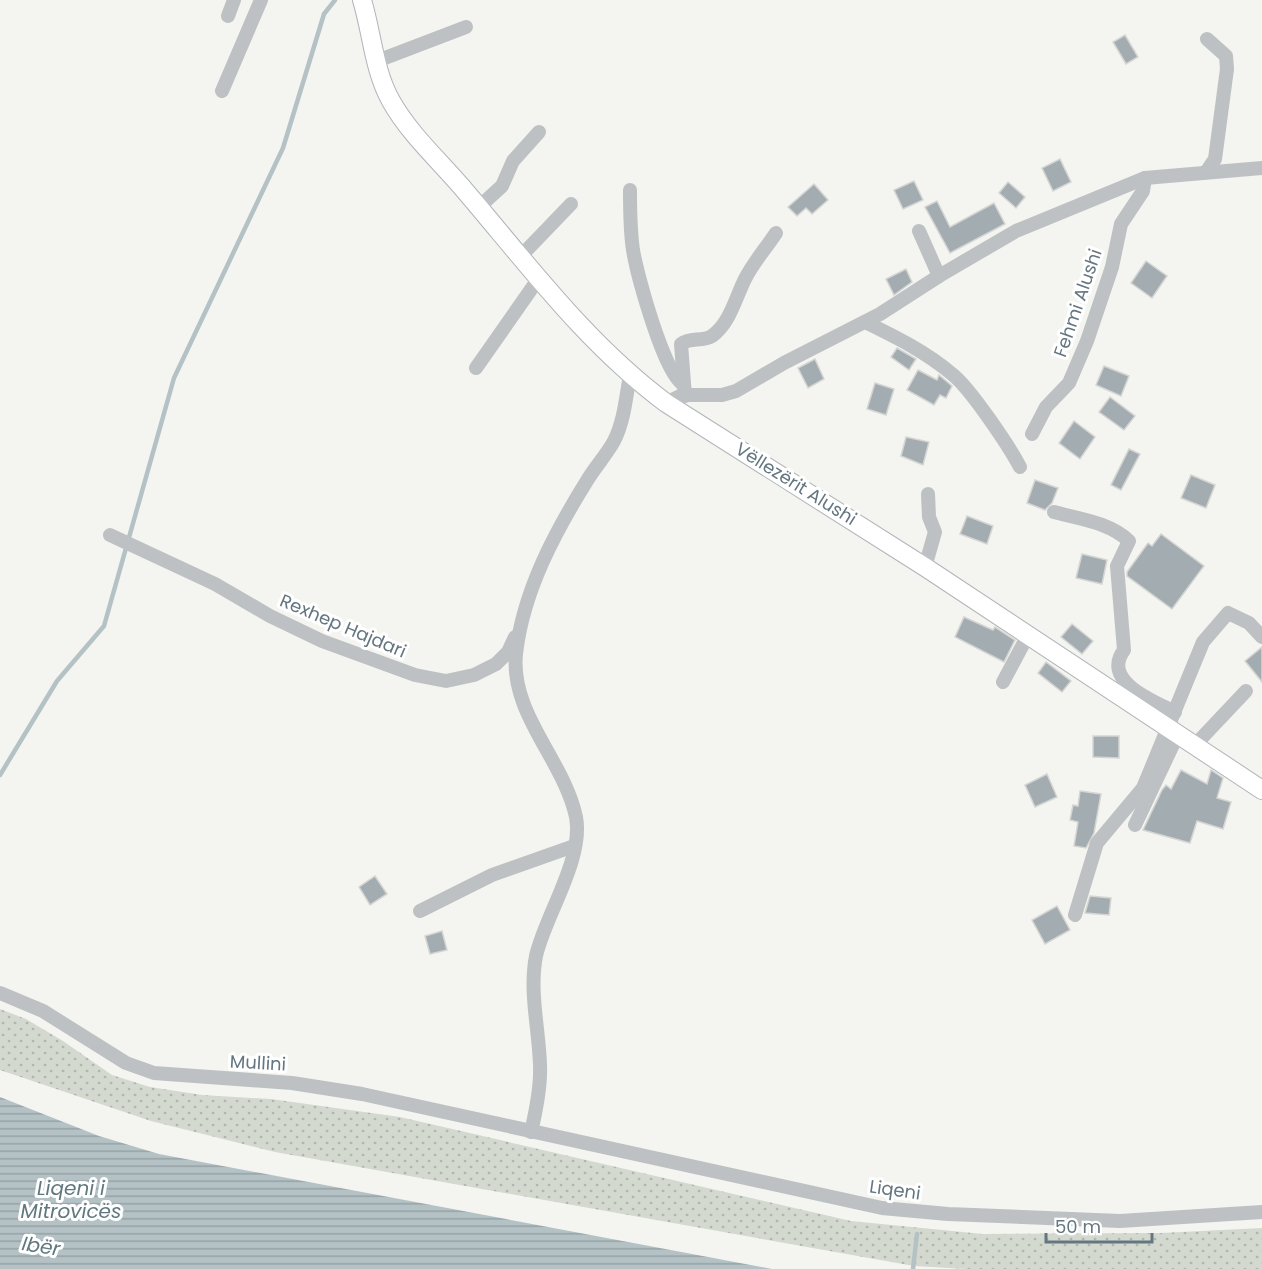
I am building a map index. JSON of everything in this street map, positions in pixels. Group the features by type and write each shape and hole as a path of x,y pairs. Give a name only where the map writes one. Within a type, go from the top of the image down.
{"main road":[{"name":"Vëllezërit Alushi","path":"362,0 377,61 390,99 405,122 563,309 630,375 666,403 926,567 1028,635 1173,724 1195,745 1262,790"}],"street":[{"path":"228,16 234,0"},
{"path":"222,91 261,0"},
{"path":"377,61 466,27"},
{"path":"1207,39 1226,56 1227,62 1215,159 1207,171"},
{"path":"479,207 502,186 513,161 539,132"},
{"path":"666,403 684,390 722,395 736,392 784,363 865,322 939,276 1037,221 1145,178 1262,168"},
{"name":"Fehmi Alushi","path":"1032,434 1046,407 1069,382 1087,341 1113,267 1121,224 1143,191 1145,178"},
{"path":"630,190 631,231 641,285 668,365 684,390"},
{"path":"520,257 571,204"},
{"path":"919,231 939,276"},
{"path":"684,390 681,344 687,339 710,338 719,329 733,308 745,278 776,232"},
{"path":"476,368 539,278"},
{"path":"865,322 910,344 954,375 1012,452 1020,467"},
{"name":"Rexhep Hajdari","path":"110,535 215,584 270,616 322,641 415,675 446,681 474,675 496,664 508,652 542,561 588,479 614,440 624,413 630,375"},
{"path":"926,567 935,532 929,517 928,494"},
{"name":"Vëllezërit Alushi","path":"1054,512 1098,523 1122,535 1129,542 1118,566 1124,650 1118,658 1119,670 1133,691 1173,724"},
{"path":"1135,825 1203,642 1228,613 1250,623 1262,637"},
{"name":"Rexhep Hajdari","path":"519,627 514,676 532,724 568,792 576,819 574,846 536,956 533,995 540,1068 531,1132"},
{"path":"1003,682 1028,635"},
{"path":"1195,745 1246,691"},
{"path":"1075,915 1097,843 1143,788 1173,724"},
{"path":"420,911 475,882 574,846"},
{"name":"Mullini","path":"0,993 51,1016 126,1063 154,1073 320,1087 531,1132"},
{"name":"Liqeni","path":"531,1132 882,1208 948,1214 1120,1221 1262,1212"}],"shaded area":[{"path":"0,1009 26,1019 112,1075 150,1087 202,1095 271,1099 400,1117 851,1221 983,1234 1161,1233 1262,1228 1262,1269 966,1269 914,1266 275,1152 151,1121 0,1070"}],"water":[{"name":"Liqeni i Mitrovicës","path":"0,1097 99,1136 159,1154 772,1269 0,1269"}],"building":[{"path":"1125,35 1138,57 1126,64 1113,42"},
{"path":"1060,159 1071,182 1053,191 1042,168"},
{"path":"914,181 923,200 903,209 894,190"},
{"path":"1008,182 1025,197 1016,208 999,193"},
{"path":"814,184 828,200 812,214 806,208 797,216 788,207"},
{"path":"937,201 950,227 994,203 1005,224 950,253 925,207"},
{"path":"1146,261 1167,276 1152,298 1131,283"},
{"path":"906,269 912,282 894,295 886,279"},
{"path":"897,348 916,359 909,370 891,357"},
{"path":"815,359 824,379 808,388 798,368"},
{"path":"1104,366 1129,376 1121,396 1096,385"},
{"path":"918,370 937,380 939,375 952,386 946,398 940,395 934,405 907,390"},
{"path":"875,383 894,389 886,415 867,409"},
{"path":"1110,397 1135,416 1124,430 1099,412"},
{"path":"1074,421 1095,437 1080,459 1059,443"},
{"path":"906,437 929,442 923,465 901,456"},
{"path":"1129,449 1140,454 1121,490 1111,485"},
{"path":"1191,475 1215,485 1206,508 1181,498"},
{"path":"1035,480 1058,488 1052,503 1045,510 1027,503"},
{"path":"967,516 993,526 987,544 960,534"},
{"path":"1161,534 1204,566 1172,609 1127,576 1127,572 1148,543 1152,546"},
{"path":"1082,554 1107,560 1102,584 1076,578"},
{"path":"964,617 993,630 995,627 1015,640 1004,662 955,637"},
{"path":"1072,624 1093,641 1082,654 1061,637"},
{"path":"1262,647 1262,682 1245,661"},
{"path":"1046,662 1071,681 1062,692 1038,673"},
{"path":"1093,736 1119,736 1119,758 1093,757"},
{"path":"1181,770 1207,784 1211,770 1223,778 1217,798 1231,802 1223,829 1197,821 1190,843 1143,830 1162,790 1166,785 1171,789"},
{"path":"1047,774 1057,797 1035,807 1025,785"},
{"path":"1080,791 1101,794 1094,833 1086,848 1074,846 1078,822 1070,820 1073,805 1078,806"},
{"path":"375,876 387,894 370,905 359,887"},
{"path":"1090,896 1111,898 1109,915 1085,913"},
{"path":"1057,906 1070,930 1045,944 1032,920"},
{"path":"442,931 447,950 430,954 425,936"}],"waterway":[{"path":"0,775 57,681 104,626 174,378 283,148 324,14 335,0"},
{"path":"913,1269 917,1234"}],"water label":[{"name":"Ibër","path":"41,1246"}]}
